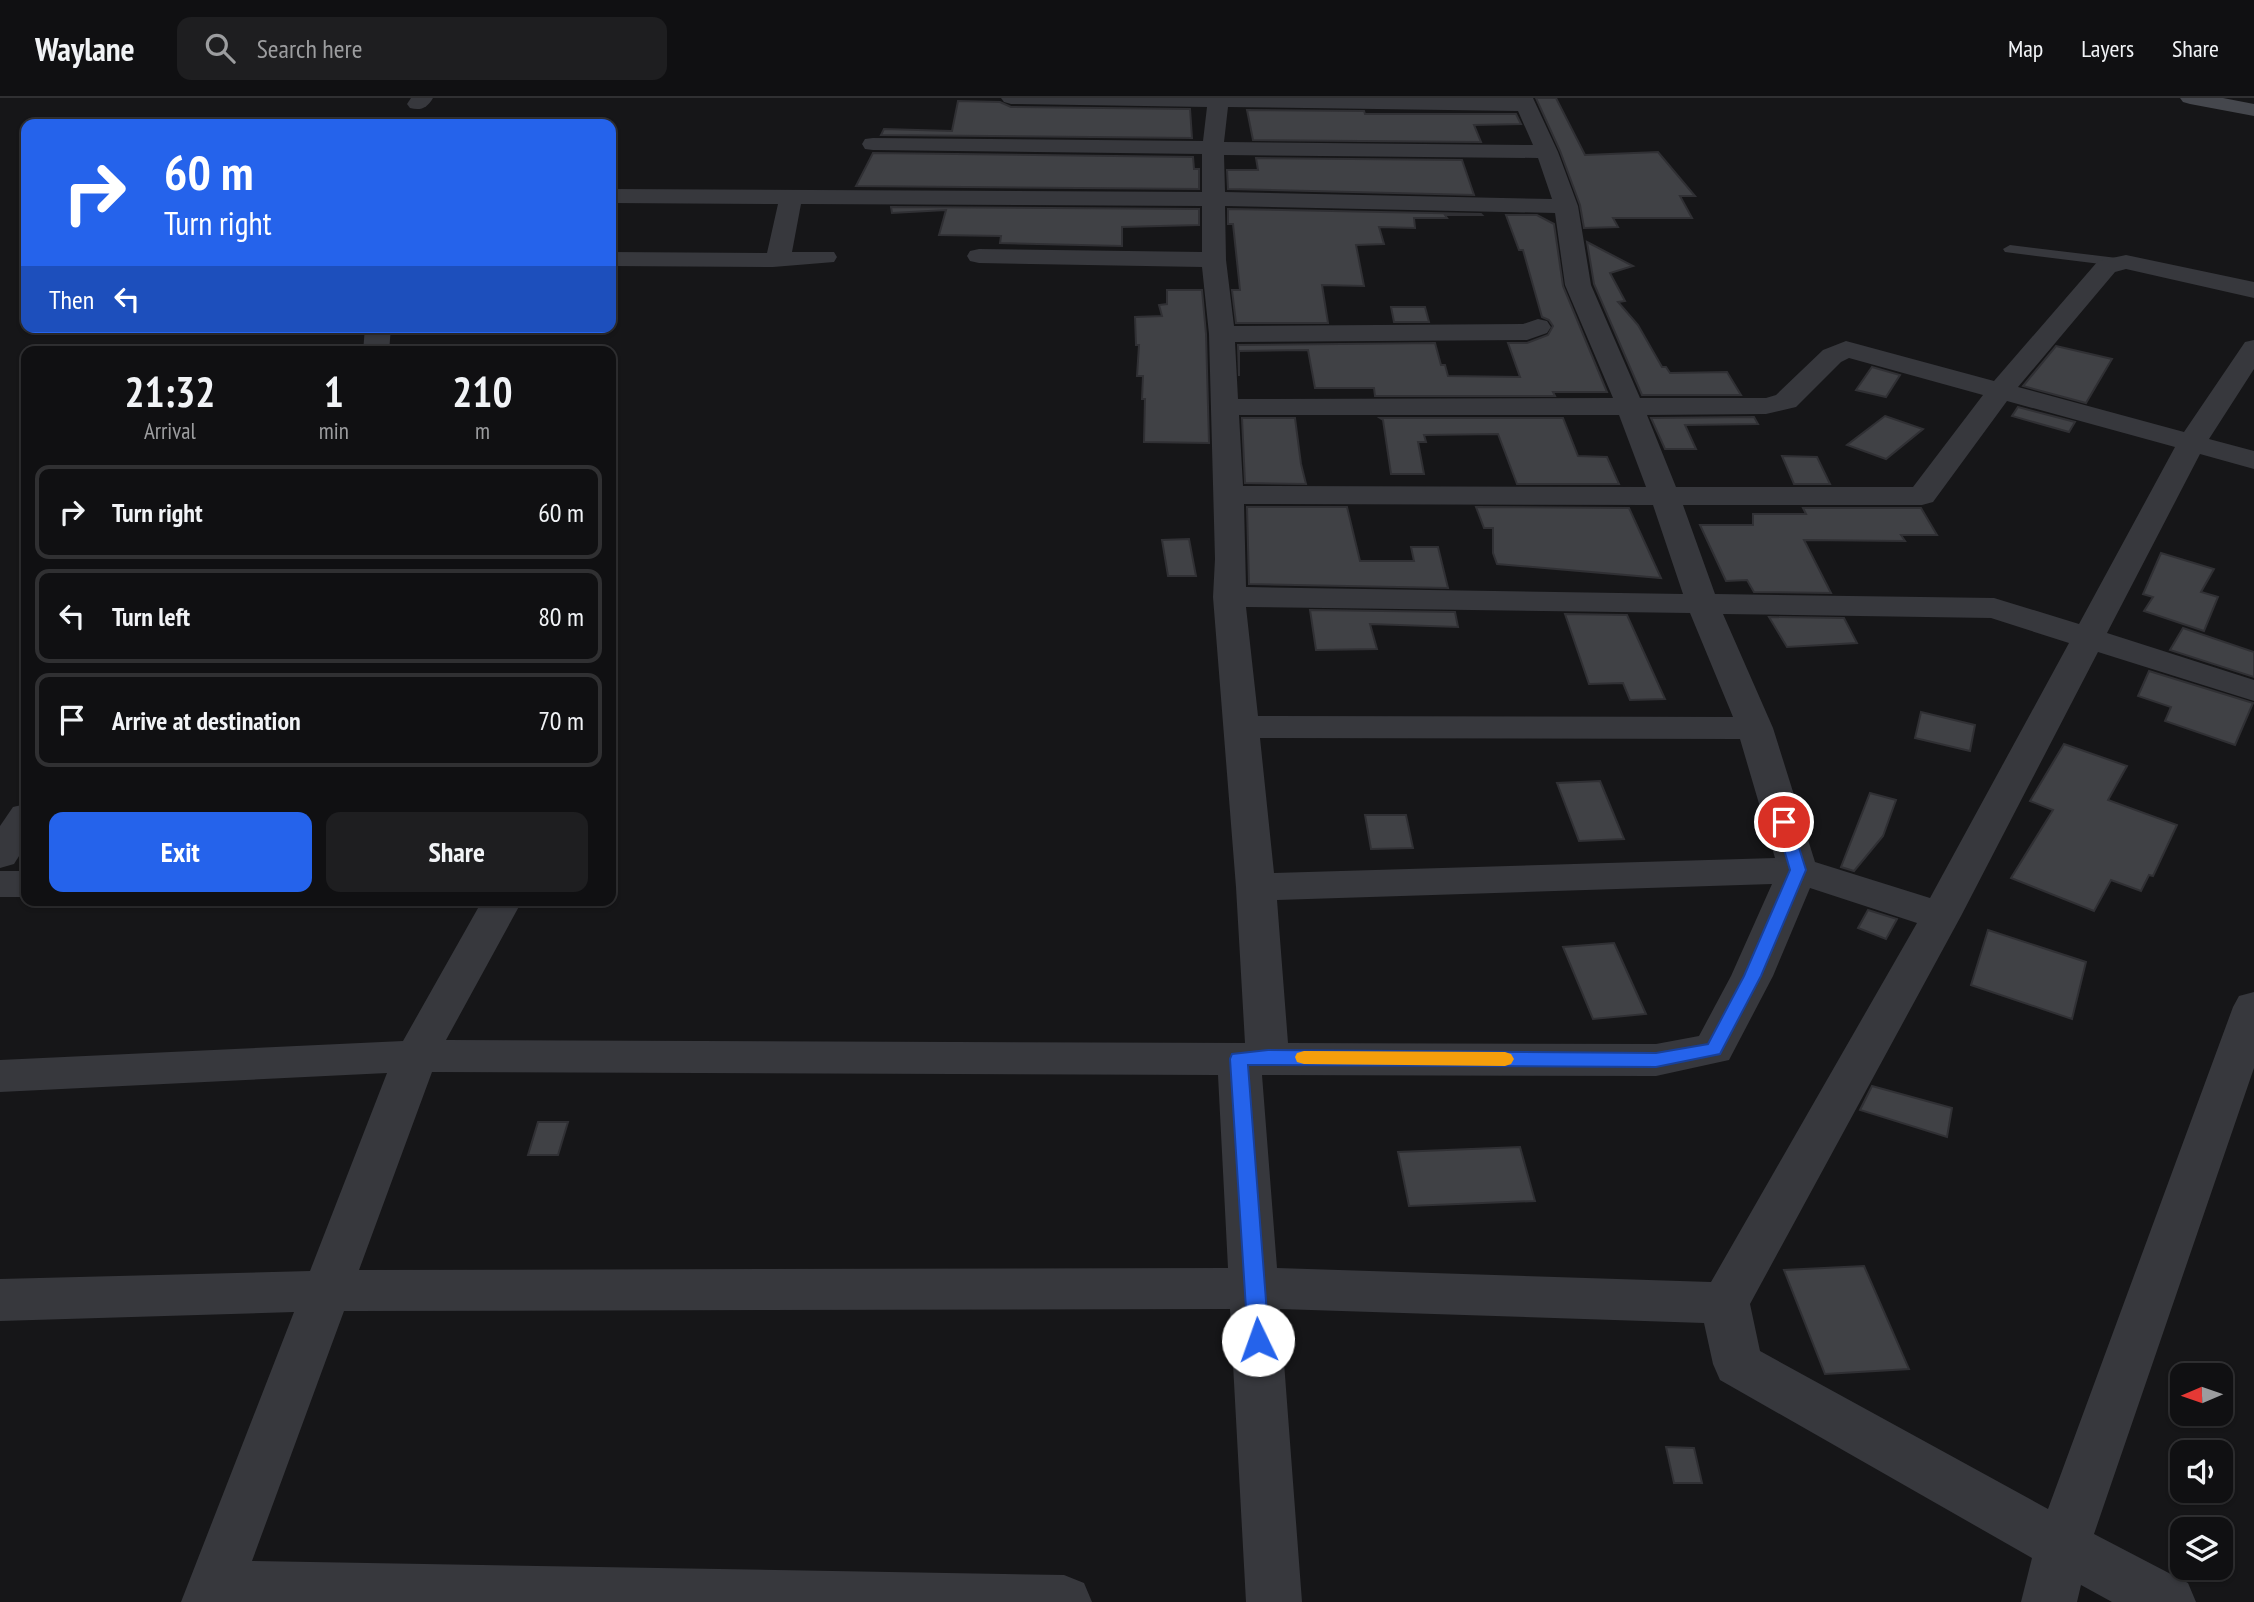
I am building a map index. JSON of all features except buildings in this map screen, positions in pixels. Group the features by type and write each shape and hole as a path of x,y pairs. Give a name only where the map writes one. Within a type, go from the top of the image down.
{"main road":[{"path":"2190,98 2254,110"}],"street":[{"path":"0,1076 416,1056 1656,1060 1714,1049 1752,976 1798,870 1755,728 1702,603 1630,406 1578,285 1566,206 1547,152 1524,101 1011,98"},
{"path":"1220,100 1213,147 1214,260 1222,334 1231,559 1229,597 1256,887 1253,1058 1255,1288 1274,1602"},
{"path":"873,144 1547,152"},
{"path":"616,196 1213,199 1566,206"},
{"path":"773,260 779,255 791,196"},
{"path":"979,256 1214,260"},
{"path":"616,258 773,260 824,257"},
{"path":"1227,495 1922,496 2000,391 2106,266 2117,262 2254,290"},
{"path":"1222,334 1527,331 1538,327"},
{"path":"2168,1602 2062,1546 1738,1364 1725,1303 1941,916 2191,444 2254,348"},
{"path":"1225,407 1766,406 1786,401 1832,356 1846,349 2254,460"},
{"path":"1229,597 1994,608 2254,691"},
{"path":"1241,727 1755,728"},
{"path":"0,855 21,824"},
{"path":"1256,887 1798,870 1941,916"},
{"path":"0,884 21,884"},
{"path":"499,906 416,1056 212,1595 1064,1602"},
{"path":"2049,1602 2062,1546 2254,1007"},
{"path":"0,1300 327,1291 1255,1288 1725,1303"}],"lane":[{"path":"2010,249 2117,262"}],"slow traffic":[{"path":"1304,1057 1505,1059"}],"route":[{"path":"1258,1340 1239,1059 1656,1060 1714,1049 1752,976 1798,870 1784,822"}]}
